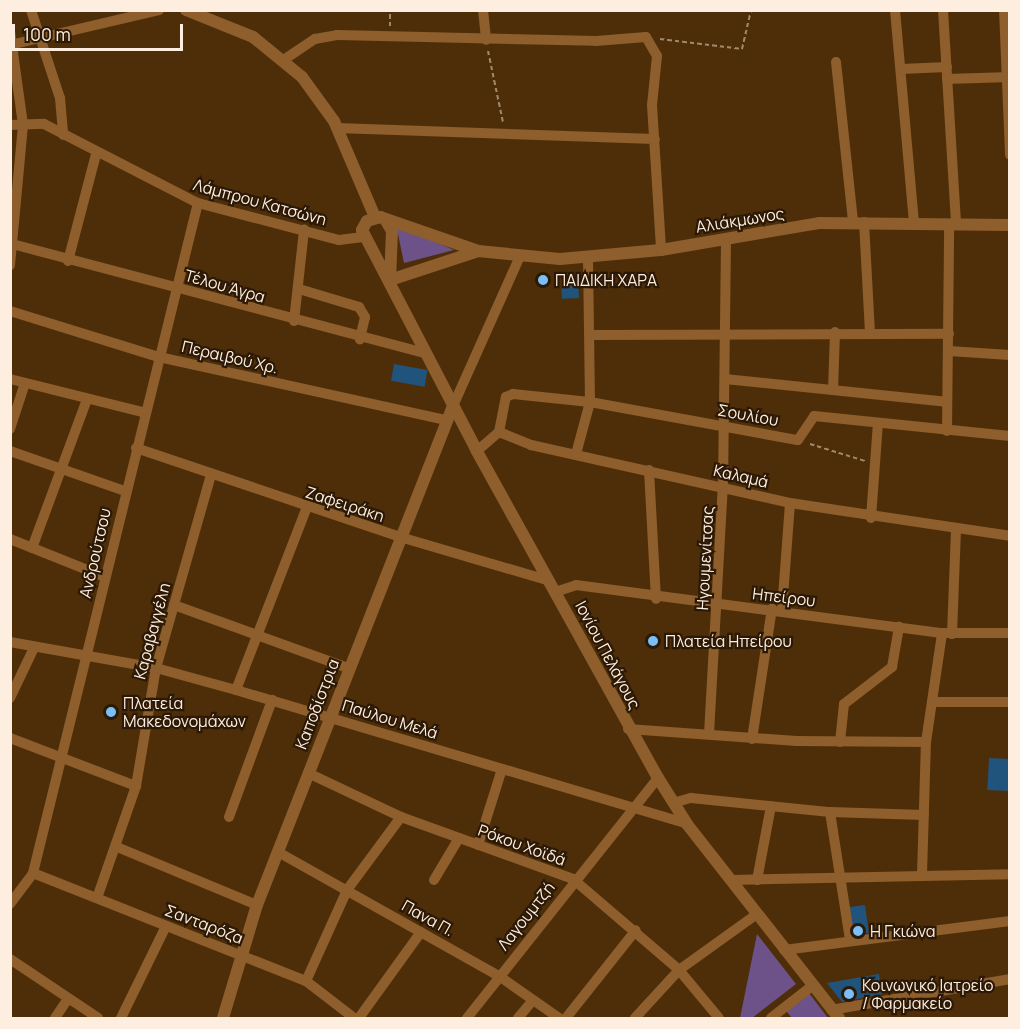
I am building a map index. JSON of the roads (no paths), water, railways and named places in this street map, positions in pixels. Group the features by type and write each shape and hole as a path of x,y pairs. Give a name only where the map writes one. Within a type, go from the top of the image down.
{"street":[{"path":"31,10 60,98 63,135"},
{"path":"12,44 159,10"},
{"path":"186,10 253,37 285,59 337,128 380,218 392,231 390,280"},
{"path":"483,10 486,40"},
{"path":"895,10 914,224"},
{"path":"943,10 952,224 947,431"},
{"path":"1004,10 1010,155"},
{"path":"10,31 23,125 16,245 10,265"},
{"path":"285,59 326,36 390,35 486,40 642,36 652,43 657,56 655,139 661,250"},
{"path":"836,62 858,222 870,332"},
{"path":"900,69 947,67"},
{"path":"947,79 1006,77"},
{"name":"Λάμπρου Κατσώνη","path":"10,125 44,124 96,154 198,204 339,240 363,237"},
{"path":"337,128 505,130 655,139"},
{"path":"68,261 96,154"},
{"name":"Ανδρούτσου","path":"10,904 33,873 125,491 198,204"},
{"path":"363,237 364,225 380,218"},
{"name":"Αλιάκμωνος","path":"380,218 478,251 520,256 588,259 858,222 1010,225"},
{"path":"294,321 304,230"},
{"name":"Ιονίου Πελάγους","path":"363,237 390,280 477,451 657,778 687,824 835,1014"},
{"name":"Ηγουμενίτσας","path":"709,734 723,488 722,425 727,335 726,239"},
{"name":"Τέλου Άγρα","path":"16,245 360,339 426,353"},
{"name":"Αλιάκμωνος","path":"390,280 478,251"},
{"path":"453,406 520,256"},
{"path":"576,454 590,402 592,335 588,259"},
{"path":"299,289 359,307 365,316 360,339"},
{"name":"Περαιβού Χρ.","path":"10,311 159,357 446,420"},
{"path":"592,335 835,332 949,334"},
{"path":"833,390 835,332"},
{"path":"949,351 1010,355"},
{"path":"10,379 146,414"},
{"path":"725,379 946,402"},
{"path":"10,429 25,383"},
{"name":"Σουλίου","path":"499,432 506,397 590,402 798,440 814,416 1010,436"},
{"path":"32,548 87,399"},
{"name":"Καποδίστρια","path":"223,1018 256,905 453,406"},
{"path":"871,518 879,423"},
{"path":"477,451 499,432"},
{"name":"Καλαμά","path":"499,432 576,454 790,503 956,532 1010,536"},
{"name":"Ζαφειράκη","path":"136,448 211,476 400,537 547,580"},
{"path":"10,451 125,491"},
{"path":"649,470 656,599"},
{"name":"Καραβαγγέλη","path":"97,898 117,847 136,786 156,668 211,476"},
{"path":"752,739 777,610 790,503"},
{"path":"236,690 307,507"},
{"path":"922,875 926,742 947,634 956,532"},
{"path":"10,539 105,577"},
{"name":"Ηπείρου","path":"555,592 576,585 656,599 777,610 947,634 1010,633"},
{"path":"174,605 348,668"},
{"path":"840,741 844,704 892,667 898,627"},
{"name":"Παύλου Μελά","path":"10,642 33,650 156,668 329,716 630,809 687,824"},
{"path":"10,698 33,650"},
{"path":"229,817 272,700"},
{"path":"932,702 1010,702"},
{"path":"628,729 752,739 926,742"},
{"path":"10,738 136,786"},
{"path":"478,845 502,769"},
{"name":"Ρόκου Χοϊδά","path":"308,773 401,817 573,879 636,930 679,970 719,1018"},
{"name":"Λαγουμτζή","path":"467,1018 573,879 657,778"},
{"path":"673,803 691,798 830,812 924,815"},
{"path":"757,880 771,806"},
{"path":"830,812 850,940"},
{"path":"306,981 347,890 401,817"},
{"path":"434,880 459,838"},
{"path":"117,847 256,905"},
{"name":"Πανα Π.","path":"278,852 499,976 559,1018"},
{"name":"Σανταρόζα","path":"33,873 306,981 354,1018"},
{"path":"731,880 842,880 922,875 1010,874"},
{"path":"635,1018 679,970 757,914"},
{"path":"784,950 1010,921"},
{"path":"121,1018 166,926"},
{"path":"566,1018 636,930"},
{"path":"359,1018 422,932"},
{"path":"10,959 98,1018"},
{"path":"835,1014 1010,979"},
{"path":"771,1018 812,986"},
{"path":"56,1018 68,999"},
{"path":"518,1018 533,1000"}],"place":[{"name":"ΠΑΙΔΙΚΗ ΧΑΡΑ","path":"543,280"},
{"name":"Πλατεία Ηπείρου","path":"653,641"},
{"name":"Πλατεία Μακεδονομάχων","path":"111,712"},
{"name":"Η Γκιώνα","path":"858,931"},
{"name":"Κοινωνικό Ιατρείο / Φαρμακείο","path":"849,994"}]}
